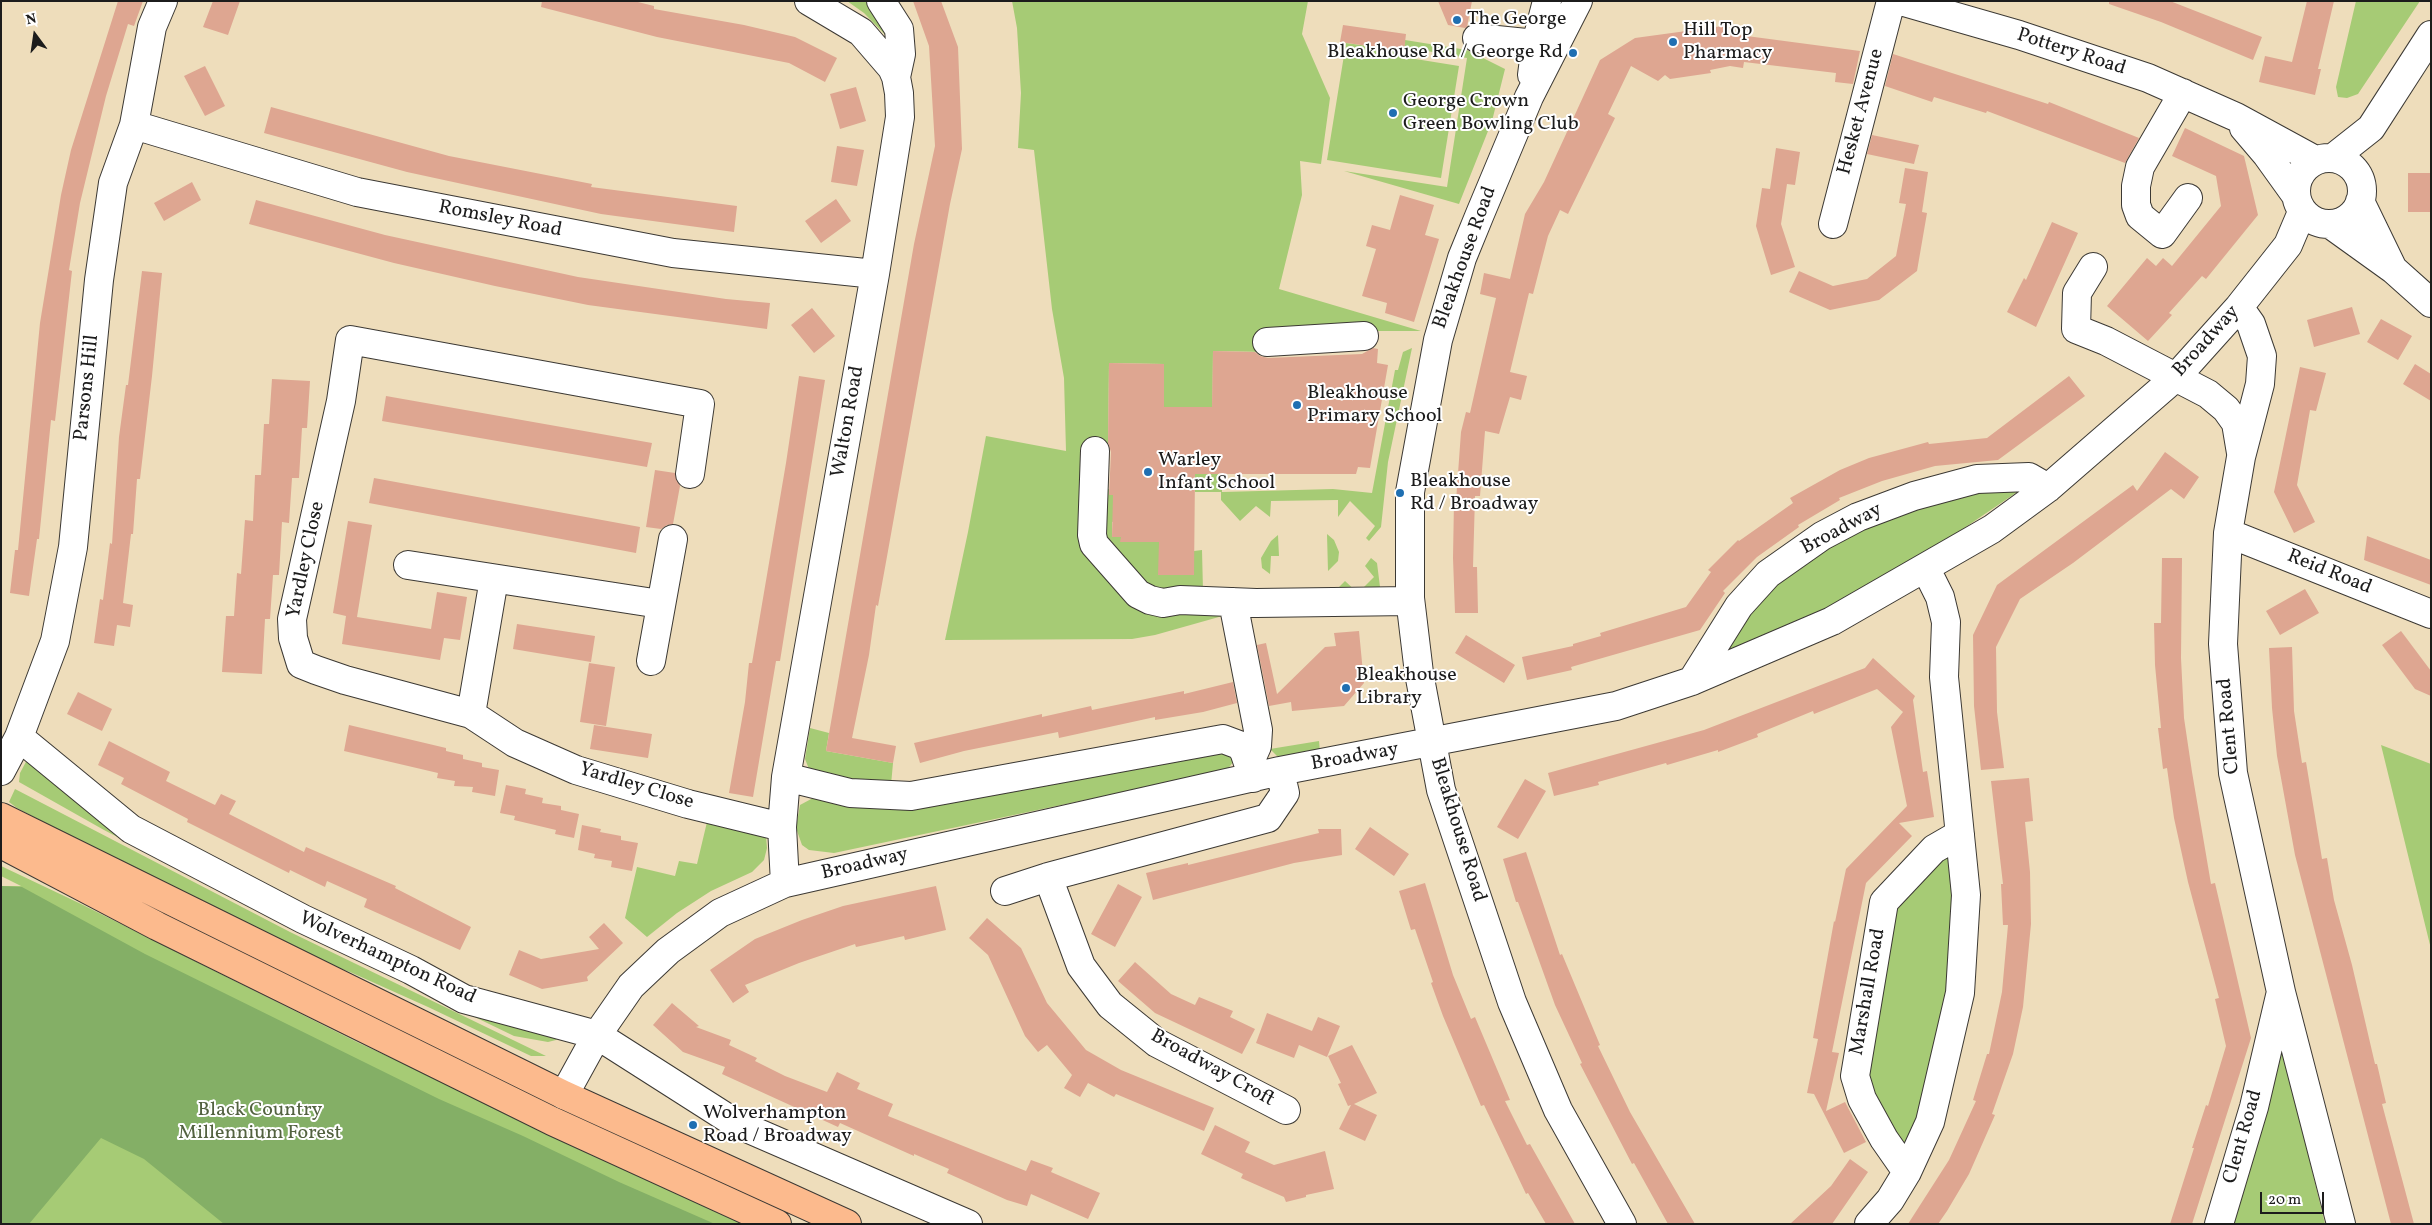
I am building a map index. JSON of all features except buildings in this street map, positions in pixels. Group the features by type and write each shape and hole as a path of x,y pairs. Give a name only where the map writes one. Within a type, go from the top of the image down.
{"highway":[{"name":"Wolverhampton Road","path":"1,817 564,1095 847,1224"},
{"path":"1,844 157,926 552,1121 778,1224"},
{"path":"552,1121 564,1095"}],"street":[{"name":"Parsons Hill","path":"1,770 19,737 55,641 71,557 99,280 113,183 134,125 152,27 163,1"},
{"name":"Walton Road","path":"785,883 782,827 786,777 875,274 900,117 896,77 892,68 861,32 809,1"},
{"path":"881,1 900,29 901,54 896,77"},
{"name":"Bleakhouse Road","path":"1529,97 1536,44 1547,1"},
{"path":"1561,1 1577,1"},
{"name":"Bleakhouse Road","path":"1577,1 1529,97 1462,258 1438,340 1410,492 1408,529 1410,601 1419,673 1441,790 1512,1002 1558,1110 1622,1224"},
{"name":"Hesket Avenue","path":"1833,224 1891,1"},
{"name":"Pottery Road","path":"1901,1 2038,41 2148,78 2324,159"},
{"path":"2371,128 2300,174 2313,214 2341,222 2350,217 2360,189 2371,128 2431,35"},
{"path":"1477,38 1536,44"},
{"path":"2182,93 2140,167 2136,186 2136,205 2140,216 2162,234 2188,198"},
{"name":"Pottery Road","path":"2236,117 2313,214 2394,270 2431,303"},
{"name":"Romsley Road","path":"134,125 357,192 673,253 875,274"},
{"path":"2324,159 2344,161 2360,189"},
{"name":"Pottery Road","path":"2360,189 2394,270"},
{"name":"Broadway","path":"564,1095 597,1035 631,986 668,951 720,913 785,883 1251,771 1280,771 1431,744 1616,706 1692,682 1832,621 1926,569 1992,529 2048,488 2177,376 2239,307 2313,214"},
{"name":"Clent Road","path":"2093,267 2077,293 2076,329 2177,376 2208,394 2226,408 2236,423 2241,457"},
{"name":"Clent Road","path":"2239,307 2251,324 2262,356 2260,384 2241,457 2228,533 2223,644 2233,773 2281,992 2341,1224"},
{"path":"1267,342 1364,336"},
{"name":"Yardley Close","path":"690,474 700,404 350,340 341,401 292,619 293,638 301,664 345,680 472,714 515,743 576,770 688,804 782,827"},
{"path":"1094,451 1092,526 1094,544 1138,594 1163,603 1180,600 1233,602 1410,601"},
{"name":"Broadway","path":"1692,682 1739,606 1768,574 1822,536 1858,517 1914,496 1977,479 2029,477 2048,488"},
{"name":"Reid Road","path":"2228,533 2431,614"},
{"path":"651,661 673,539"},
{"path":"408,564 660,604"},
{"path":"1869,1224 1890,1200 1907,1172 1930,1122 1960,993 1966,895 1944,677 1946,622 1940,597 1926,569"},
{"path":"472,714 494,579"},
{"path":"1233,602 1258,730 1257,746 1251,771"},
{"name":"Wolverhampton Road","path":"19,737 131,829 303,919 411,970 464,999 597,1035 735,1123 968,1224"},
{"path":"786,777 850,793 912,796 1223,738 1238,745 1244,751 1251,771"},
{"path":"1005,891 1048,877 1268,818 1285,793 1280,771"},
{"name":"Marshall Road","path":"1907,1172 1875,1123 1862,1099 1855,1076 1884,902 1934,849 1960,834"},
{"name":"Broadway Croft","path":"1048,877 1081,966 1110,1005 1157,1043 1286,1110"},
{"name":"Clent Road","path":"2219,1224 2254,1107 2281,992"}],"green space":[{"path":"847,1 865,1 884,20 895,45 864,13"},
{"path":"1012,1 1308,1 1302,34 1330,98 1321,164 1300,161 1302,195 1279,289 1421,331 1339,331 1266,352 1213,351 1212,443 1222,474 1222,492 1333,489 1372,493 1395,370 1398,370 1403,352 1412,348 1388,462 1381,527 1369,541 1366,538 1375,526 1350,501 1338,517 1338,500 1271,501 1270,517 1256,506 1240,521 1221,500 1221,492 1195,492 1195,407 1164,407 1164,364 1109,363 1108,446 1088,445 1086,547 1142,608 1226,615 1155,635 1132,639 945,640 986,436 1066,451 1064,378 1052,309 1034,150 1018,148 1021,93 1017,28"},
{"path":"2356,1 2420,1 2358,94 2347,98 2338,97 2336,87"},
{"path":"1405,40 1467,50 1505,69 1492,121 1459,204 1344,171 1447,187 1467,58 1404,47"},
{"name":"George Crown Green Bowling Club","path":"1346,43 1404,51 1403,57 1459,66 1441,178 1327,160"},
{"path":"2029,484 1926,554 1810,617 1718,657 1782,571 1914,498"},
{"path":"1109,489 1109,495 1118,495 1118,521 1112,522 1112,537 1121,537 1121,542 1159,542 1159,575 1194,575 1194,551 1202,550 1203,591 1237,588 1236,592 1206,597 1188,586 1159,589 1147,583 1096,535 1098,490"},
{"path":"1327,534 1334,540 1339,552 1338,561 1328,571"},
{"path":"1278,535 1279,556 1271,556 1270,574 1262,568 1261,558 1271,541"},
{"path":"1371,558 1377,563 1381,595 1267,596 1265,591 1336,590 1345,581 1358,593 1374,577 1365,566"},
{"path":"810,728 829,733 826,751 893,763 891,785 858,784 809,769 805,759"},
{"path":"1319,741 1320,752 1278,757 1270,749"},
{"path":"2381,745 2431,764 2431,949"},
{"path":"1221,749 1236,758 1227,770 834,853 809,850 802,845 796,828 800,805 813,798"},
{"path":"28,758 114,826 564,1030 556,1040 548,1042 514,1036 305,935 104,830 19,782 20,773"},
{"path":"15,789 290,932 546,1056 531,1056 350,972 300,954 154,881 17,808 9,802"},
{"path":"707,822 766,836 767,848 764,860 752,872 711,891 677,913 647,937 625,918 637,867 675,876 679,861 697,864"},
{"path":"1949,846 1958,919 1945,1031 1916,1129 1903,1151 1865,1083 1892,902"},
{"name":"Black Country Millennium Forest","path":"1,866 359,1043 751,1224 1,1224 1,886 21,886 1,876"},
{"name":"Black Country Millennium Forest","path":"1,886 22,887 145,954 439,1099 715,1224 224,1224 144,1159 101,1138 29,1224 1,1224"},
{"path":"2282,1046 2325,1224 2226,1224"}],"place":[{"name":"The George","path":"1457,20"},
{"name":"Hill Top Pharmacy","path":"1673,42"},
{"name":"Bleakhouse Rd / George Rd","path":"1573,53"},
{"name":"George Crown Green Bowling Club","path":"1393,113"},
{"name":"Bleakhouse Primary School","path":"1297,405"},
{"name":"Warley Infant School","path":"1148,472"},
{"name":"Bleakhouse Rd / Broadway","path":"1400,493"},
{"name":"Bleakhouse Library","path":"1346,688"},
{"name":"Wolverhampton Road / Broadway","path":"693,1125"}]}
